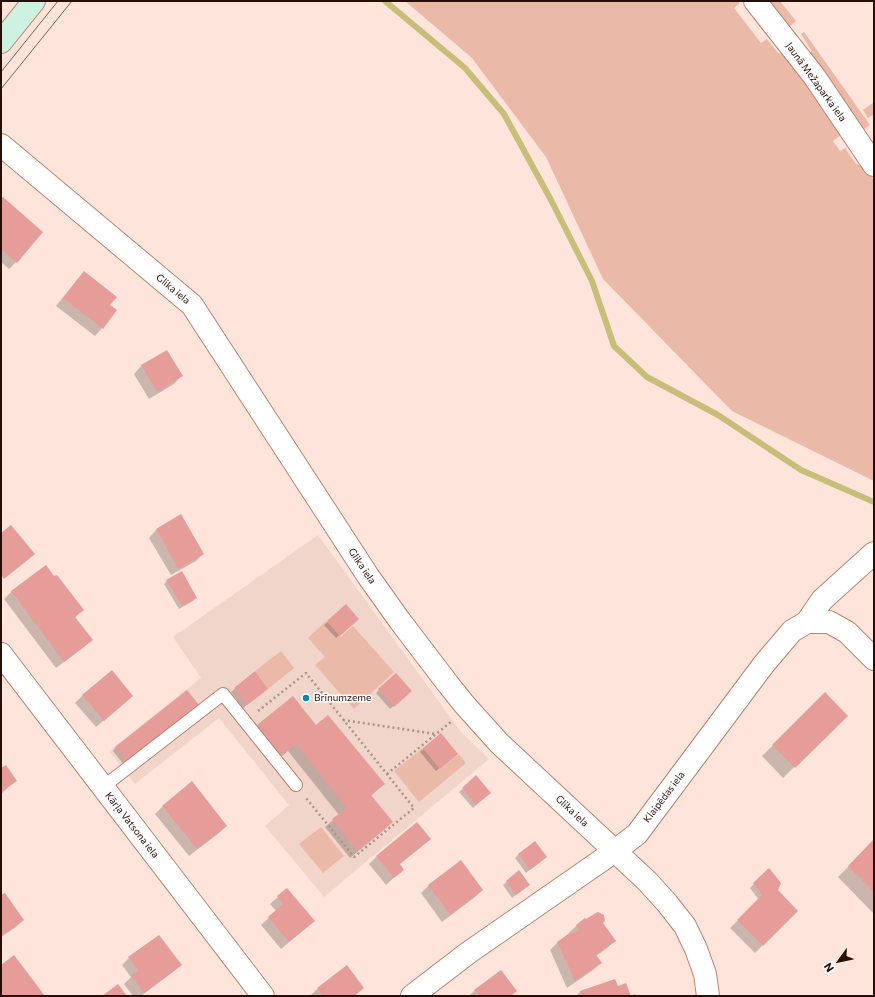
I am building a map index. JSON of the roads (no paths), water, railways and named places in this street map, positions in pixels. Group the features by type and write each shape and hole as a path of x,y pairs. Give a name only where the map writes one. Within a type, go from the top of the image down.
{"street":[{"path":"1,42 34,1"},
{"name":"Jaunā Mežaparka iela","path":"755,1 814,76 874,165"},
{"name":"Glika iela","path":"1,145 192,305 368,576 448,684 499,744 647,881 685,926 696,949 705,974 708,996"},
{"name":"Klaipēdas iela","path":"412,996 468,953 615,851 637,834 764,664 792,631 807,622 822,600 874,553"},
{"path":"807,622 829,622 848,632 874,659"},
{"name":"Kārļa Vatsona iela","path":"1,654 263,996"}],"lane":[{"path":"103,787 223,694 296,785"}],"waterway":[{"path":"385,1 465,68 504,114 551,200 592,281 614,346 647,377 718,415 801,470 874,502"}],"tram line":[{"path":"1,72 58,1"},
{"path":"1,89 72,1"}],"place":[{"name":"Brīnumzeme","path":"306,698"}]}
